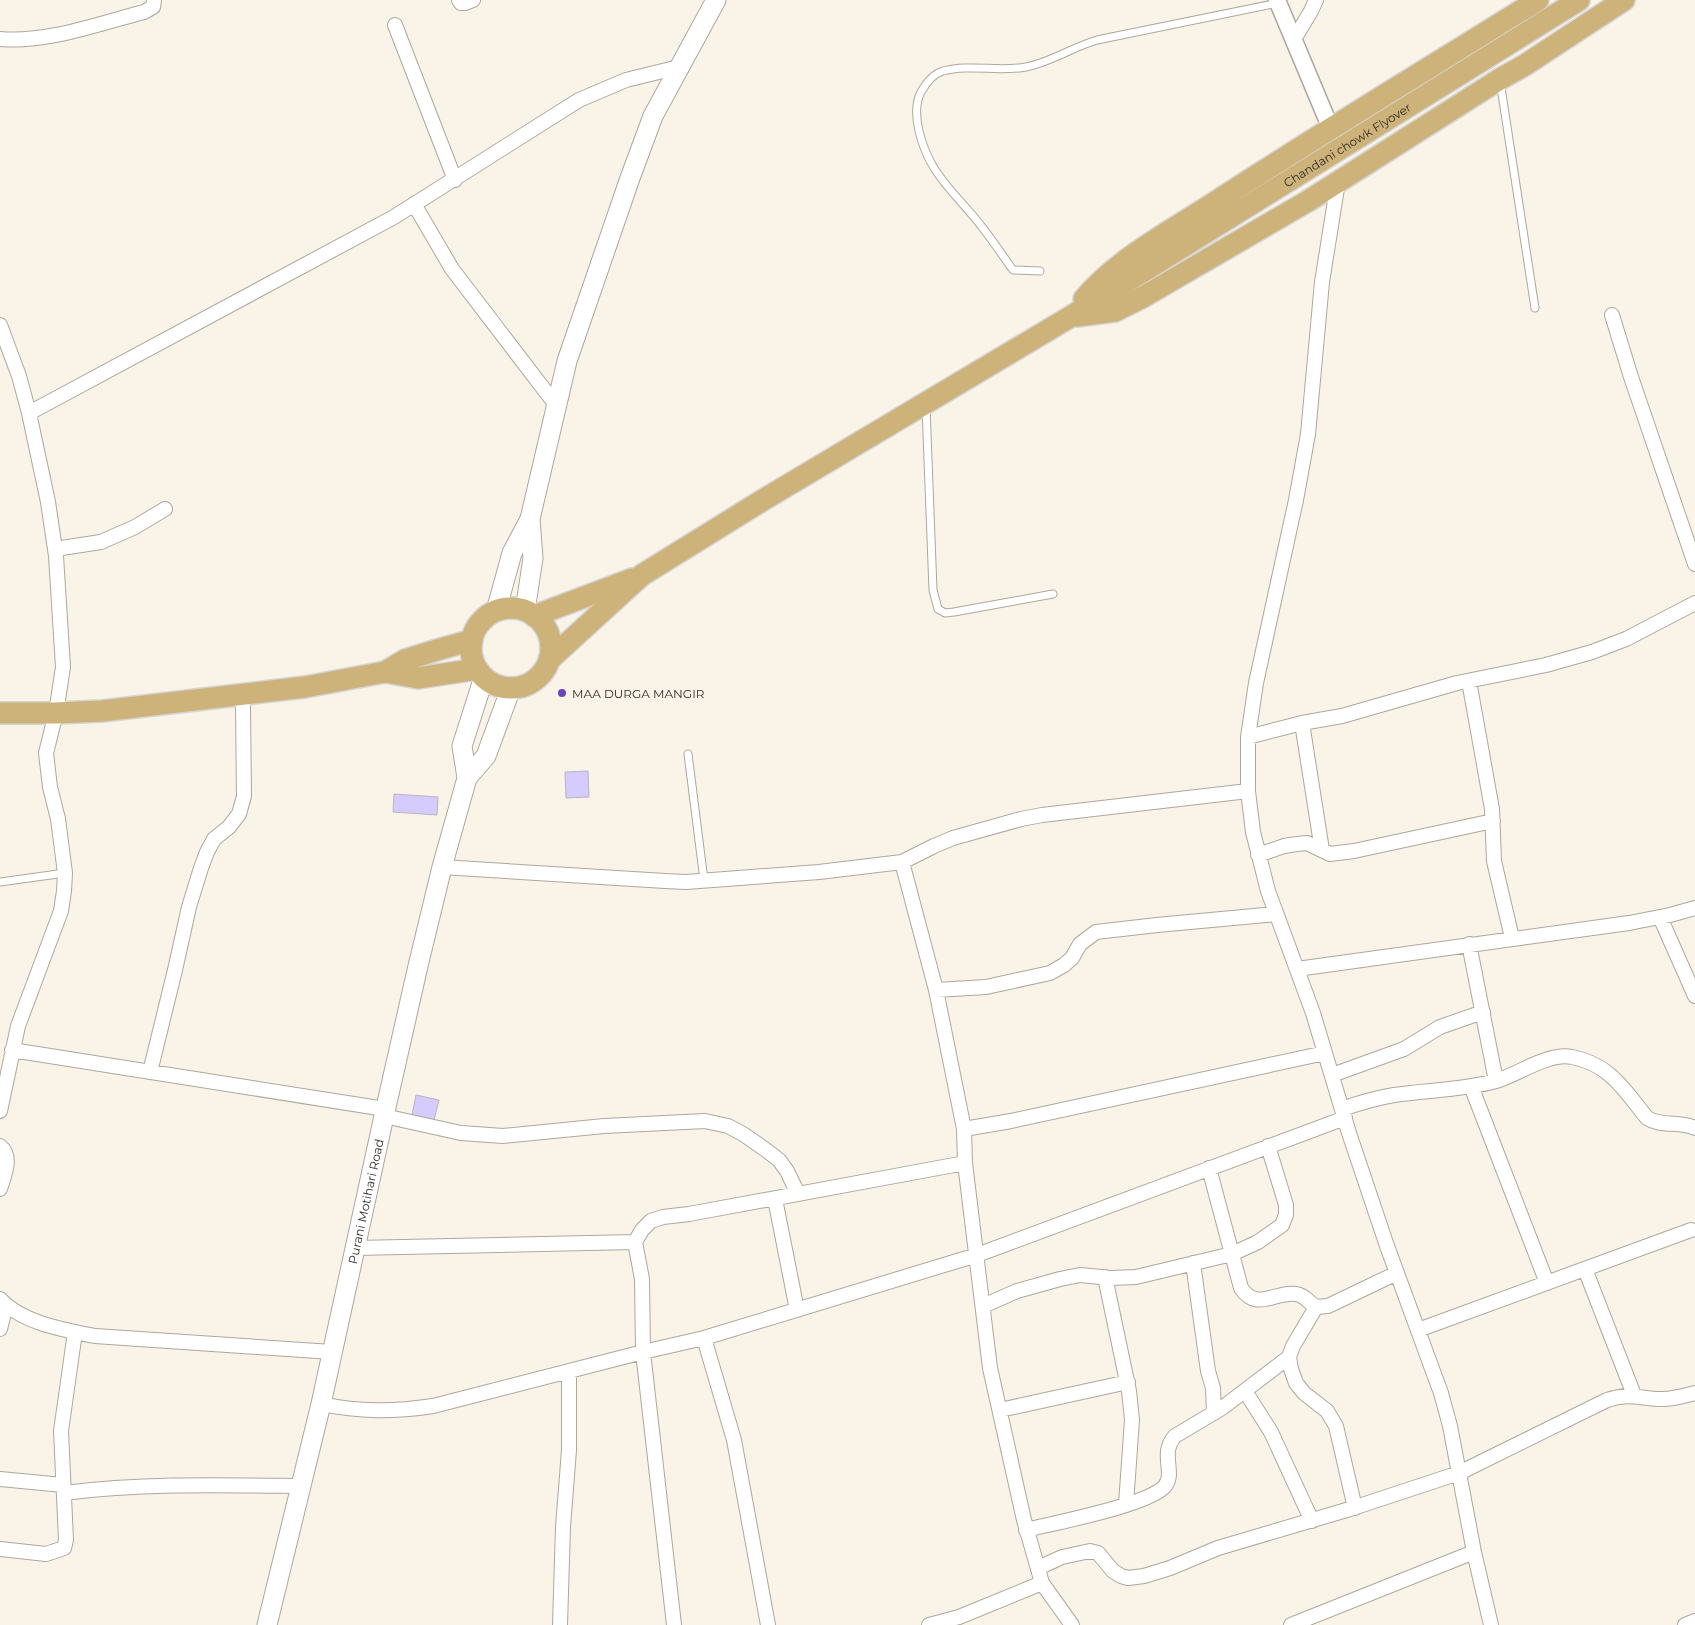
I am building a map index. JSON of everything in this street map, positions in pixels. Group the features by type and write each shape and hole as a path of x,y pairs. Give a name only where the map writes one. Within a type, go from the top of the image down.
{"main road":[{"path":"496,611 512,553 530,520 567,361 630,178 653,116 716,0"},
{"path":"1070,317 1094,287 1120,264 1538,0"},
{"name":"Chandani chowk Flyover","path":"642,575 754,505 1070,317 1579,0"},
{"path":"1070,317 1115,311 1128,306 1308,201 1525,65 1624,0"},
{"path":"530,520 533,558 530,613"},
{"path":"530,613 642,575"},
{"path":"549,660 642,575"},
{"path":"516,608 530,613 547,631 551,650 545,669 538,677 521,686 511,688 492,683 481,673 471,650 472,640 480,623 496,611 516,608"},
{"path":"0,713 56,714 102,711 305,687 385,672 405,660 472,640"},
{"path":"385,672 418,678 481,673"},
{"name":"Purani Motihari Road","path":"267,1625 321,1404 384,1112 442,867 467,778 462,746 481,673"},
{"name":"Purani Motihari Road","path":"467,778 486,756 511,688"}],"street":[{"path":"0,39 25,41 144,12 152,7 154,0"},
{"path":"459,0 461,3 465,3 473,0"},
{"path":"1293,41 1312,11 1316,0"},
{"path":"1278,1 1331,129"},
{"path":"395,25 455,180"},
{"path":"29,412 385,221 455,180 579,100 626,80 679,67"},
{"path":"1338,182 1322,282 1308,434 1296,500 1256,683 1248,737 1248,791 1253,832 1268,891 1297,969 1397,1274 1441,1393 1450,1426 1474,1552 1491,1625"},
{"path":"414,204 452,269 556,405"},
{"path":"1612,315 1631,377 1695,564"},
{"path":"0,325 3,344 19,376 29,412 38,451 55,549 63,667 56,714 46,753 50,787 58,819 65,873 61,911 18,1026 0,1111"},
{"path":"55,549 102,542 135,527 165,509"},
{"path":"1248,737 1302,723 1350,714 1470,681 1546,665 1592,652 1626,639 1695,603"},
{"path":"1470,681 1487,772 1493,821 1494,861 1512,938"},
{"path":"150,1072 189,908 201,868 214,839 229,828 238,814 244,796 243,707 241,694"},
{"path":"1302,723 1322,850"},
{"path":"442,867 658,881 704,880 820,872 902,862 953,838 1042,814 1248,791"},
{"path":"1258,855 1284,846 1297,844 1307,844 1330,854 1354,851 1493,821"},
{"path":"902,862 936,990 964,1128 965,1163 990,1368 1026,1530 1042,1583 1072,1625"},
{"path":"1297,969 1629,923 1695,908"},
{"path":"936,990 986,987 1050,974 1064,966 1072,958 1080,944 1096,932 1276,914"},
{"path":"1660,917 1695,996"},
{"path":"1469,944 1496,1081"},
{"path":"1332,1075 1404,1049 1440,1027 1483,1012"},
{"path":"12,1050 384,1112 462,1134 503,1136 597,1126 706,1121 728,1126 743,1134 779,1160 787,1171 798,1194"},
{"path":"964,1128 1011,1121 1325,1053"},
{"path":"321,1404 350,1410 371,1411 403,1410 433,1406 704,1338 977,1255 1268,1146 1380,1098 1496,1081 1544,1061 1570,1056 1587,1061 1616,1080 1647,1118 1653,1122 1678,1123 1695,1128"},
{"path":"1471,1086 1546,1283"},
{"path":"0,1146 4,1149 7,1158 0,1189"},
{"path":"983,1306 1016,1291 1060,1279 1080,1275 1136,1277 1232,1254 1244,1249 1282,1225 1286,1214 1286,1205 1268,1146"},
{"path":"674,1625 643,1352 642,1279 635,1242 642,1230 650,1221 663,1217 689,1214 965,1163"},
{"path":"1209,1168 1241,1288 1246,1296 1255,1300 1297,1294 1316,1307 1328,1306 1397,1274"},
{"path":"775,1198 798,1310"},
{"path":"1418,1330 1691,1230"},
{"path":"355,1248 635,1242"},
{"path":"1192,1263 1212,1388 1214,1413"},
{"path":"1585,1269 1634,1395"},
{"path":"1105,1277 1128,1382 1132,1420 1126,1504"},
{"path":"3,1302 13,1311 29,1319 75,1332 110,1337 332,1352"},
{"path":"0,1328 3,1302"},
{"path":"1316,1307 1293,1346 1290,1357 1291,1369 1296,1383 1304,1393 1327,1411 1336,1426 1355,1508"},
{"path":"0,1548 46,1554 64,1548 66,1540 61,1431 75,1332"},
{"path":"704,1338 734,1440 768,1625"},
{"path":"1026,1530 1090,1515 1150,1496 1166,1485 1169,1478 1167,1452 1169,1442 1185,1429 1214,1413 1290,1357"},
{"path":"560,1625 563,1527 569,1450 569,1371"},
{"path":"1000,1410 1128,1382"},
{"path":"1245,1391 1271,1432 1312,1521"},
{"path":"1038,1568 1062,1557 1090,1551 1098,1553 1112,1571 1121,1576 1128,1578 1144,1576 1170,1568 1218,1548 1355,1508 1459,1473 1607,1400 1620,1396 1634,1395 1660,1400 1695,1393"},
{"path":"0,1479 63,1489 178,1485 301,1486"},
{"path":"1291,1625 1474,1552"},
{"path":"929,1625 958,1617 1042,1583"},
{"path":"1685,1625 1695,1621"}],"lane":[{"path":"1040,271 1013,270 982,227 934,167 921,138 916,115 918,99 931,78 941,72 960,69 1025,67 1040,64 1098,40 1278,1"},
{"path":"1500,79 1535,308"},
{"path":"926,403 933,590 938,609 945,613 954,612 1052,594"},
{"path":"688,754 704,880"},
{"path":"0,882 65,873"}],"building":[{"path":"588,771 589,797 566,798 565,772"},
{"path":"394,794 438,797 437,815 393,812"},
{"path":"416,1095 439,1100 434,1120 412,1115"}],"place":[{"name":"MAA DURGA MANGIR","path":"562,693"}]}
